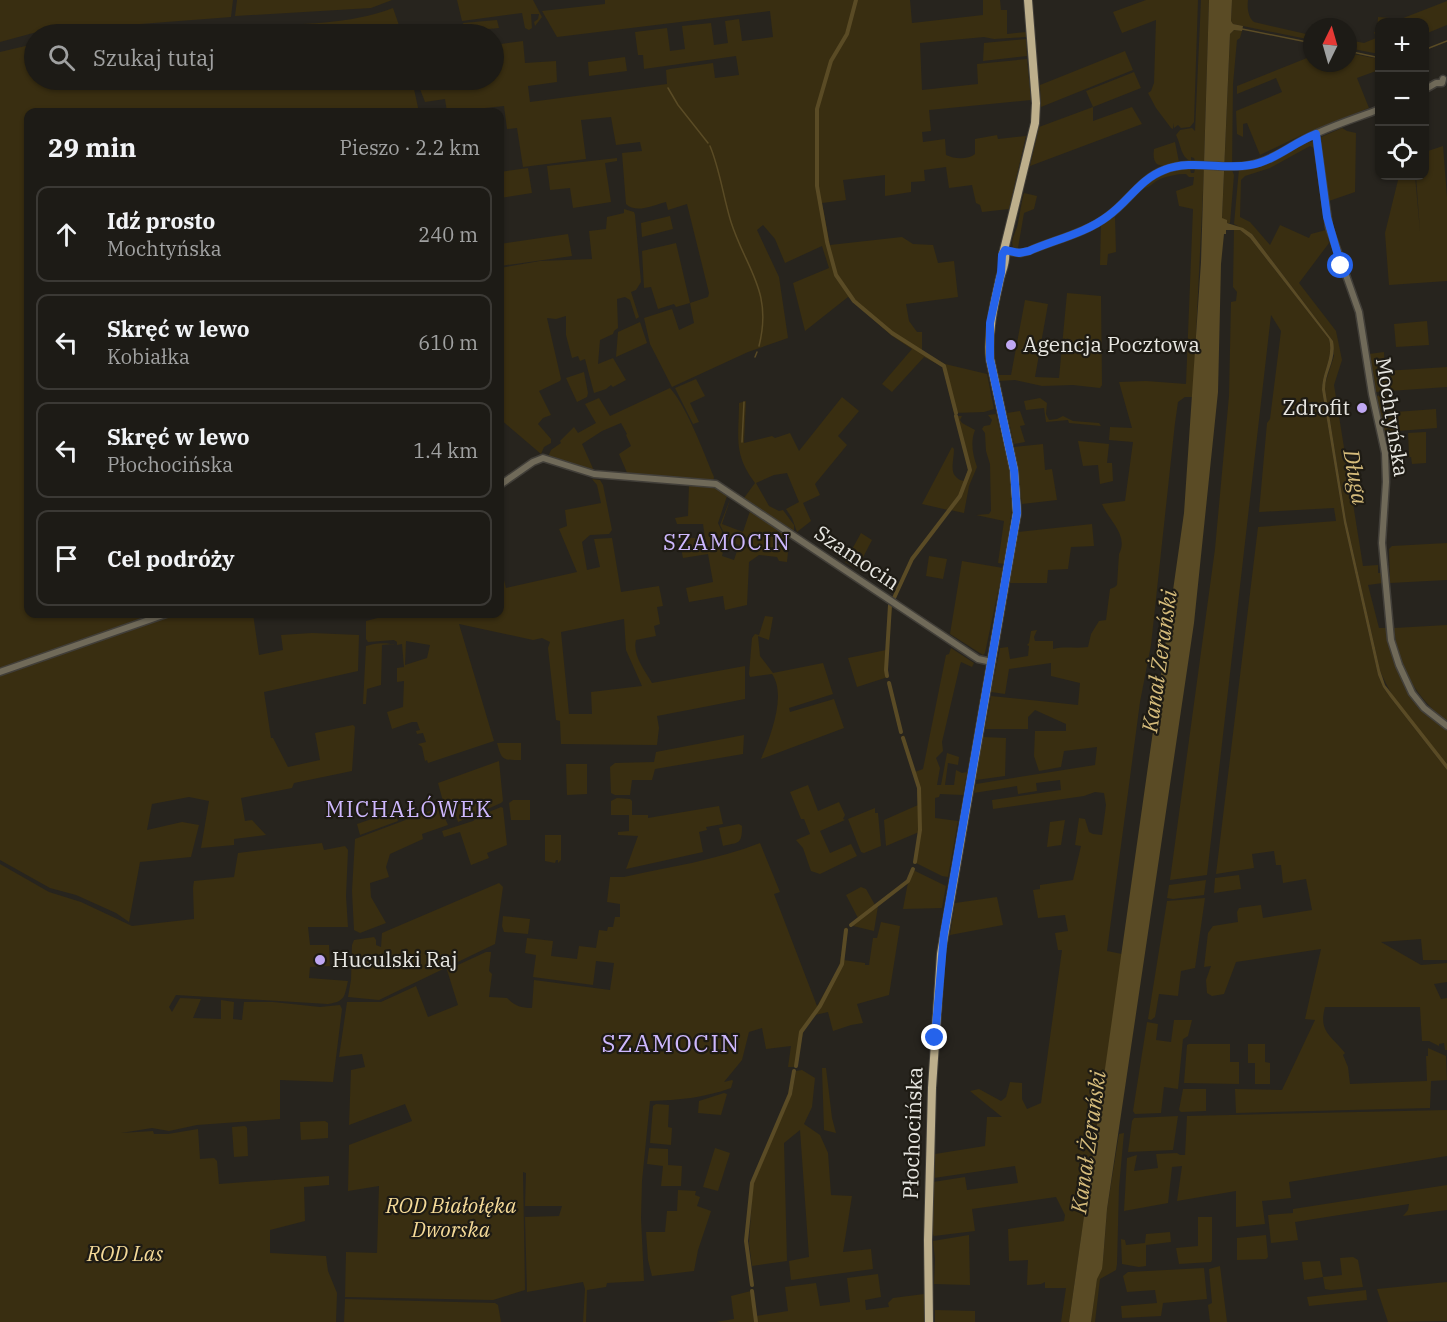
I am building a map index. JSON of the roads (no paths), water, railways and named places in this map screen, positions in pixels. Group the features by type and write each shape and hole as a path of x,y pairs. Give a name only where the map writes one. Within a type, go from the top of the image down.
{"main road":[{"name":"Płochocińska","path":"929,1322 928,1228 932,1088 941,954 1017,513 1014,470 989,350 990,323 1001,273 1001,258 1005,250 1035,123 1036,102 1028,0"}],"street":[{"path":"1429,87 1436,83 1438,76 1445,78"},
{"path":"1005,250 1019,253 1029,251 1098,222 1114,212 1144,181 1154,174 1173,167 1193,165 1248,166 1267,160 1316,134 1375,111"},
{"name":"Mochtyńska","path":"1316,134 1329,227 1359,312 1372,394 1385,453 1386,482 1382,543 1391,640 1412,693 1430,714 1447,726"},
{"name":"Szamocin","path":"504,482 533,462 543,458 594,474 716,484 978,659 992,662"},
{"path":"0,672 155,618"}],"waterway":[{"path":"856,0 847,34 831,61 817,109 817,186 827,242 836,275 854,301 892,333 944,366 956,413"},
{"path":"1242,29 1303,41"},
{"path":"1429,48 1447,41"},
{"path":"1357,53 1375,57"},
{"path":"668,88 678,105 708,143"},
{"path":"710,146 731,222 760,295 763,310 759,346"},
{"path":"755,357 757,352"},
{"path":"742,442 744,402"},
{"path":"894,598 912,559 960,496 970,470 956,416"},
{"path":"887,676 890,605"},
{"path":"889,683 901,732"},
{"path":"903,738 919,788 920,830 915,862"},
{"path":"851,925 908,881 913,869"},
{"path":"796,1066 801,1032 820,1006 842,964 846,930"},
{"path":"752,1285 746,1241 752,1183 790,1094 794,1071"},
{"path":"752,1291 756,1322"}],"place":[{"name":"Agencja Pocztowa","path":"1011,345"},
{"name":"Zdrofit","path":"1362,408"},
{"name":"Huculski Raj","path":"320,960"}],"district":[{"name":"SZAMOCIN","path":"727,542"},
{"name":"MICHAŁÓWEK","path":"409,809"},
{"name":"SZAMOCIN","path":"671,1044"}],"water label":[{"name":"Długa","path":"1356,477"},
{"name":"Kanał Żerański","path":"1159,661"},
{"name":"Kanał Żerański","path":"1088,1142"}],"park label":[{"name":"ROD Białołęka Dworska","path":"451,1218"},
{"name":"ROD Las","path":"125,1254"}]}
